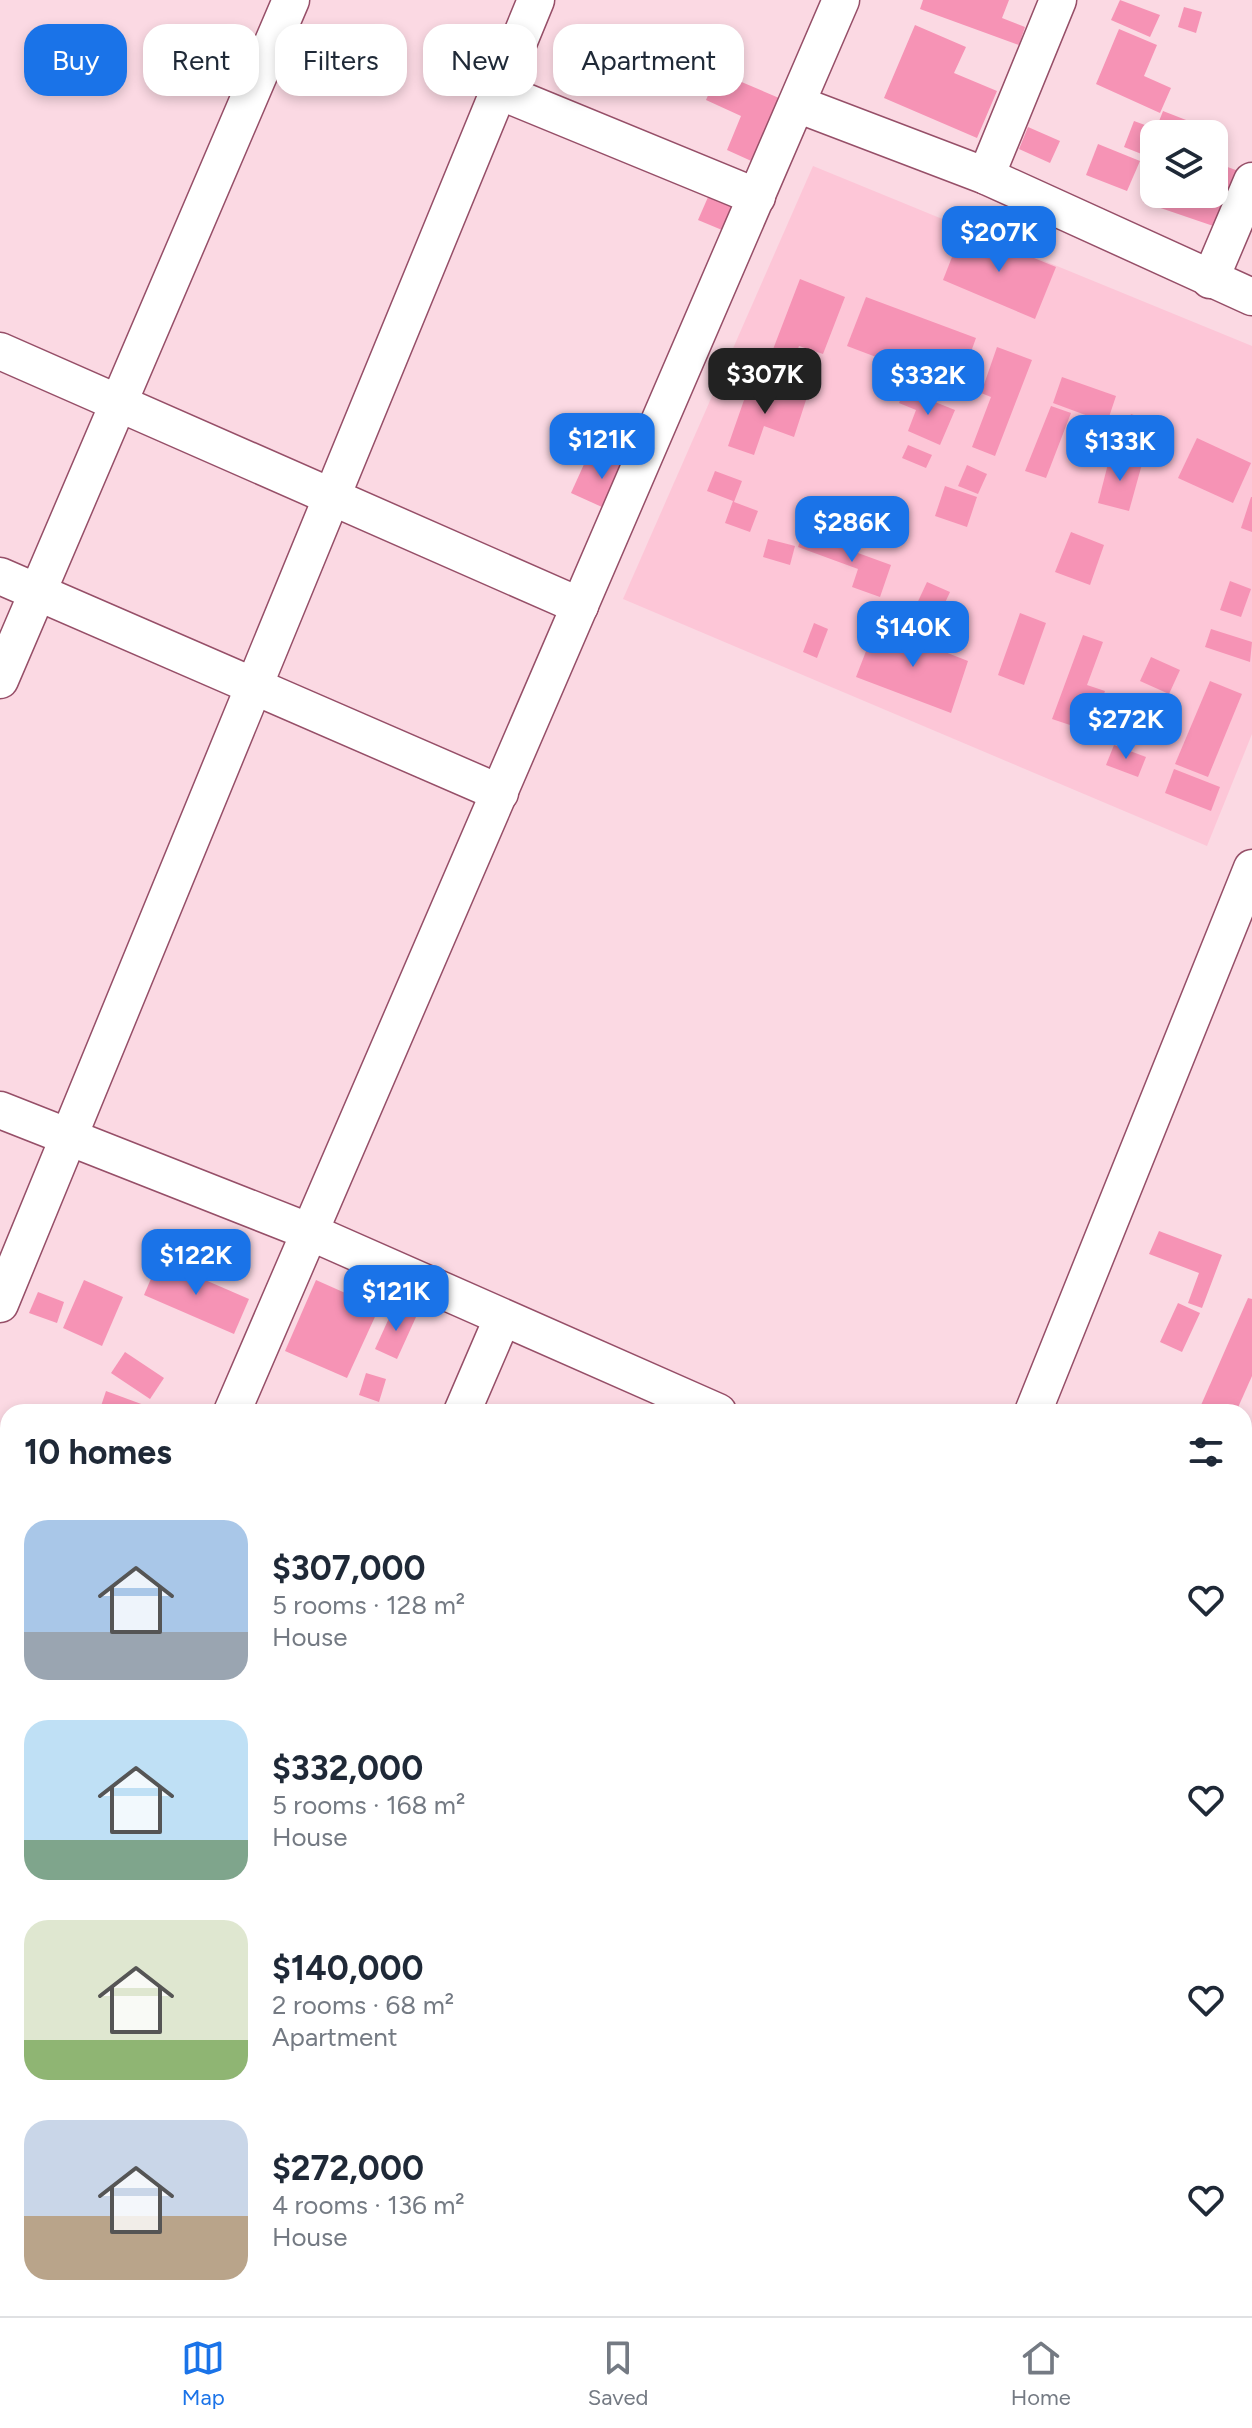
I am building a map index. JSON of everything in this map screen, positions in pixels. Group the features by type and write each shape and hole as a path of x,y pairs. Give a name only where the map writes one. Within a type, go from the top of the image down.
{"street":[{"path":"0,680 291,0"},
{"path":"526,24 536,0"},
{"path":"235,1404 841,0"},
{"path":"986,176 1058,0"},
{"path":"0,1304 497,96"},
{"path":"511,96 757,197"},
{"path":"797,104 986,176 1252,297"},
{"path":"1210,280 1252,181"},
{"path":"0,351 580,606"},
{"path":"0,576 500,793"},
{"path":"1036,1404 1252,868"},
{"path":"0,1110 310,1232 699,1404"},
{"path":"465,1404 502,1319"}],"shaded area":[{"path":"813,166 1252,346 1252,734 1207,846 623,599"}],"building":[{"path":"923,0 1009,0 1002,18 1025,27 1019,45 920,9"},
{"path":"1120,0 1160,15 1150,37 1111,20"},
{"path":"1184,7 1202,12 1196,33 1178,27"},
{"path":"915,25 966,47 954,73 997,91 977,138 884,98"},
{"path":"1119,29 1157,45 1144,76 1171,88 1160,113 1096,84"},
{"path":"744,83 786,101 758,164 727,150 741,116 706,100 708,96 744,96"},
{"path":"1163,111 1186,120 1160,120"},
{"path":"1134,121 1140,123 1140,153 1124,147"},
{"path":"1028,127 1060,141 1050,163 1019,149"},
{"path":"1098,144 1140,161 1127,191 1086,175"},
{"path":"1228,167 1252,176 1225,230 1161,208 1228,208"},
{"path":"712,188 747,204 734,235 698,220"},
{"path":"963,229 1056,267 1035,319 943,280"},
{"path":"800,279 845,297 823,354 799,346 789,374 767,365"},
{"path":"866,297 976,338 958,388 847,346"},
{"path":"997,347 1032,360 995,456 972,447 991,397 981,393"},
{"path":"1062,377 1116,396 1107,423 1053,403"},
{"path":"751,380 806,400 794,437 764,426 754,455 728,446"},
{"path":"905,390 955,410 940,445 908,431 916,410 899,403"},
{"path":"1051,406 1071,413 1046,478 1025,471"},
{"path":"1131,414 1172,429 1163,452 1122,437"},
{"path":"1197,438 1251,463 1233,503 1178,478"},
{"path":"908,445 932,455 926,468 902,458"},
{"path":"590,451 632,469 613,512 571,493"},
{"path":"1110,456 1142,464 1129,511 1098,503"},
{"path":"967,465 987,474 978,494 958,486"},
{"path":"715,471 742,481 734,502 758,511 750,532 725,523 733,501 707,491"},
{"path":"945,486 977,497 967,527 935,516"},
{"path":"1252,497 1252,532 1241,528"},
{"path":"1071,532 1104,545 1090,585 1055,572"},
{"path":"803,533 891,565 880,597 852,587 858,569 798,547"},
{"path":"768,539 795,546 790,565 763,557"},
{"path":"1230,581 1251,589 1241,617 1220,610"},
{"path":"927,582 950,592 937,620 914,610"},
{"path":"1020,613 1046,623 1024,685 998,675"},
{"path":"814,623 828,629 817,658 803,652"},
{"path":"876,625 968,661 951,713 856,677 868,646 878,648 868,645"},
{"path":"1211,629 1252,642 1250,662 1205,647"},
{"path":"1083,635 1103,642 1087,685 1105,691 1097,712 1078,705 1070,725 1052,719"},
{"path":"1151,657 1180,670 1169,694 1140,681"},
{"path":"1210,681 1242,694 1208,777 1175,764"},
{"path":"1114,745 1146,757 1138,777 1106,765"},
{"path":"1174,769 1220,787 1211,811 1165,793"},
{"path":"1159,1231 1222,1255 1202,1308 1188,1303 1199,1273 1149,1254"},
{"path":"159,1260 249,1299 234,1334 144,1295"},
{"path":"84,1280 123,1297 102,1346 63,1328"},
{"path":"316,1280 379,1308 347,1378 285,1351"},
{"path":"38,1292 64,1302 57,1323 29,1313"},
{"path":"1248,1298 1252,1299 1252,1376 1240,1404 1202,1404"},
{"path":"1178,1303 1200,1313 1182,1352 1160,1342"},
{"path":"394,1307 416,1317 397,1359 375,1349"},
{"path":"125,1352 164,1378 150,1399 111,1373"},
{"path":"366,1373 386,1379 379,1402 359,1395"},
{"path":"106,1391 141,1404 102,1404"}]}
